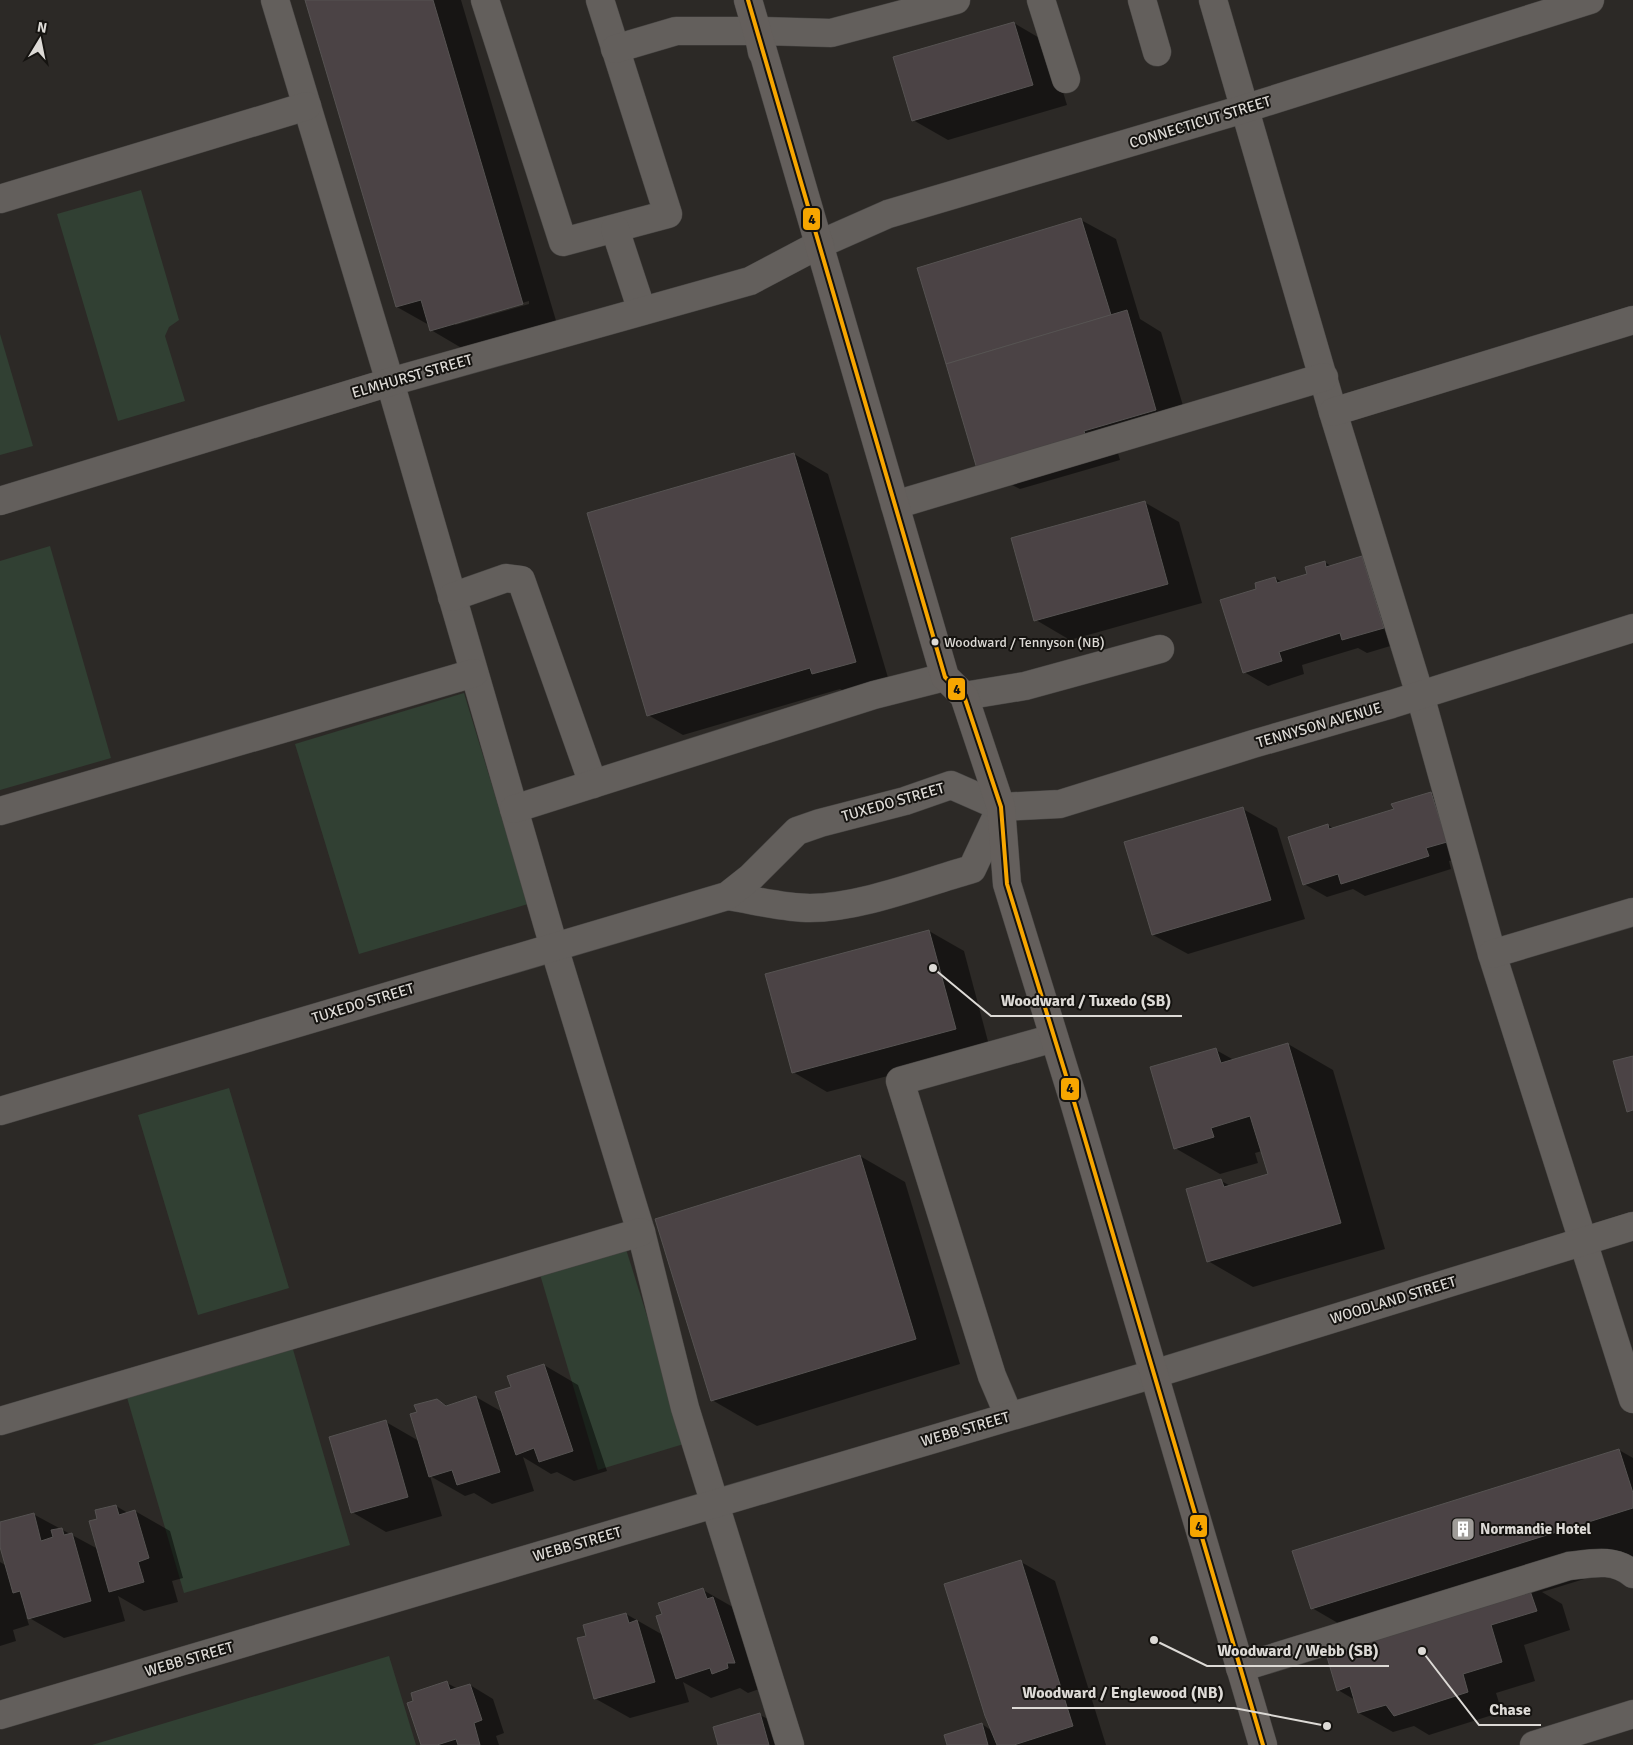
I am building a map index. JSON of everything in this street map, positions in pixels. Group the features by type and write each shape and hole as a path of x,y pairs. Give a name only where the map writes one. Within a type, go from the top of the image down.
{"main road":[{"path":"748,0 895,504 955,687 1001,807 1007,884 1263,1745"}],"street":[{"path":"275,0 390,382 554,947 641,1232 685,1408 790,1745"},
{"path":"485,0 563,242 668,214 600,0"},
{"path":"615,49 676,31 760,42 831,33 956,0"},
{"path":"1042,0 1066,80"},
{"path":"1142,0 1157,52"},
{"path":"1213,0 1334,412 1420,695 1492,954 1633,1399"},
{"name":"CONNECTICUT STREET","path":"819,240 888,214 1246,108 1590,0"},
{"path":"0,199 307,106"},
{"path":"615,228 642,311"},
{"name":"ELMHURST STREET","path":"0,502 390,382 750,281 819,240"},
{"path":"1334,412 1633,320"},
{"path":"895,504 1324,377"},
{"path":"452,597 506,578 521,580 593,784"},
{"name":"TENNYSON AVENUE","path":"1001,807 1060,804 1420,695 1633,628"},
{"path":"514,809 874,696 955,687 1025,686 1160,649"},
{"path":"0,811 474,673"},
{"name":"TUXEDO STREET","path":"0,1111 727,896 751,877 797,831 820,823 905,801 951,785 1001,807 972,869 855,903 832,906 809,908 727,896"},
{"path":"1492,954 1633,912"},
{"path":"1009,1416 992,1376 900,1081 1054,1038"},
{"name":"WOODLAND STREET","path":"1154,1374 1633,1226"},
{"path":"0,1421 641,1232"},
{"name":"WEBB STREET","path":"0,1715 1154,1374"},
{"path":"1240,1668 1569,1566 1607,1562 1624,1566 1633,1574"},
{"path":"1534,1745 1633,1714"}],"green space":[{"path":"141,190 179,320 169,327 165,336 185,401 118,421 57,214"},
{"path":"0,334 33,446 0,455"},
{"path":"50,546 111,758 0,790 0,561"},
{"path":"464,693 528,904 359,954 295,744"},
{"path":"229,1088 289,1288 198,1315 138,1115"},
{"path":"625,1246 687,1443 598,1470 539,1271"},
{"path":"292,1346 350,1545 184,1593 126,1394"},
{"path":"389,1656 416,1745 92,1745"}],"building":[{"path":"305,0 433,0 523,304 430,331 421,300 396,307"},
{"path":"1014,22 1033,85 912,121 893,57"},
{"path":"1081,218 1111,315 946,364 917,268"},
{"path":"1127,310 1156,410 1084,431 1087,440 977,469 946,364"},
{"path":"794,453 856,662 812,674 810,668 647,716 587,513"},
{"path":"1145,501 1168,584 1034,621 1011,538"},
{"path":"1362,556 1384,628 1342,640 1340,633 1279,652 1282,661 1243,673 1220,600 1256,589 1255,583 1275,577 1277,583 1307,574 1305,567 1325,561 1326,567"},
{"path":"1431,792 1447,842 1426,848 1429,856 1341,884 1338,874 1303,885 1288,837 1328,824 1329,829 1394,809 1391,804"},
{"path":"1243,807 1271,900 1152,935 1124,842"},
{"path":"929,930 956,1029 792,1073 765,974"},
{"path":"1288,1043 1341,1223 1207,1262 1186,1189 1221,1179 1224,1187 1268,1174 1250,1116 1211,1128 1214,1137 1174,1149 1150,1067 1216,1048 1221,1063"},
{"path":"1633,1056 1633,1110 1627,1112 1613,1061"},
{"path":"860,1155 916,1339 711,1401 655,1219"},
{"path":"544,1364 573,1451 539,1462 534,1448 516,1455 495,1392 511,1387 507,1376"},
{"path":"476,1396 500,1472 457,1485 452,1470 429,1477 410,1414 417,1412 414,1405 437,1399 446,1406"},
{"path":"386,1420 408,1497 351,1513 329,1437"},
{"name":"Normandie Hotel","path":"1619,1449 1633,1493 1633,1508 1311,1609 1292,1551"},
{"path":"116,1505 119,1515 135,1510 149,1558 138,1562 144,1582 109,1592 89,1521 97,1519 95,1510"},
{"path":"34,1513 41,1541 53,1537 51,1530 62,1528 64,1535 72,1533 91,1601 28,1619 20,1591 13,1593 0,1547 0,1522"},
{"path":"1021,1560 1073,1726 1014,1745 997,1745 985,1716 944,1584"},
{"path":"1527,1582 1537,1611 1491,1625 1502,1662 1463,1674 1468,1692 1394,1716 1386,1705 1358,1713 1350,1686 1337,1691 1327,1657 1363,1645 1360,1634"},
{"path":"703,1588 707,1599 713,1597 735,1663 727,1663 728,1668 712,1674 710,1668 676,1679 656,1616 662,1614 658,1603"},
{"path":"626,1613 629,1623 637,1620 655,1682 594,1699 577,1638 586,1636 583,1625"},
{"path":"447,1681 450,1690 470,1684 482,1720 474,1723 480,1745 458,1745 456,1739 437,1745 421,1745 407,1703 413,1701 411,1693"},
{"path":"760,1713 769,1745 718,1745 713,1727"},
{"path":"982,1723 988,1745 947,1745 944,1735"}],"transit line":[{"name":"4","path":"748,0 945,677 964,696 1001,807 1007,884 1072,1095 1263,1745"}],"place":[{"name":"Woodward / Tennyson (NB)","path":"935,642"},
{"name":"Woodward / Tuxedo (SB)","path":"933,968"},
{"name":"Normandie Hotel","path":"1463,1529"},
{"name":"Woodward / Webb (SB)","path":"1154,1640"},
{"name":"Chase","path":"1422,1651"},
{"name":"Woodward / Englewood (NB)","path":"1327,1726"}]}
